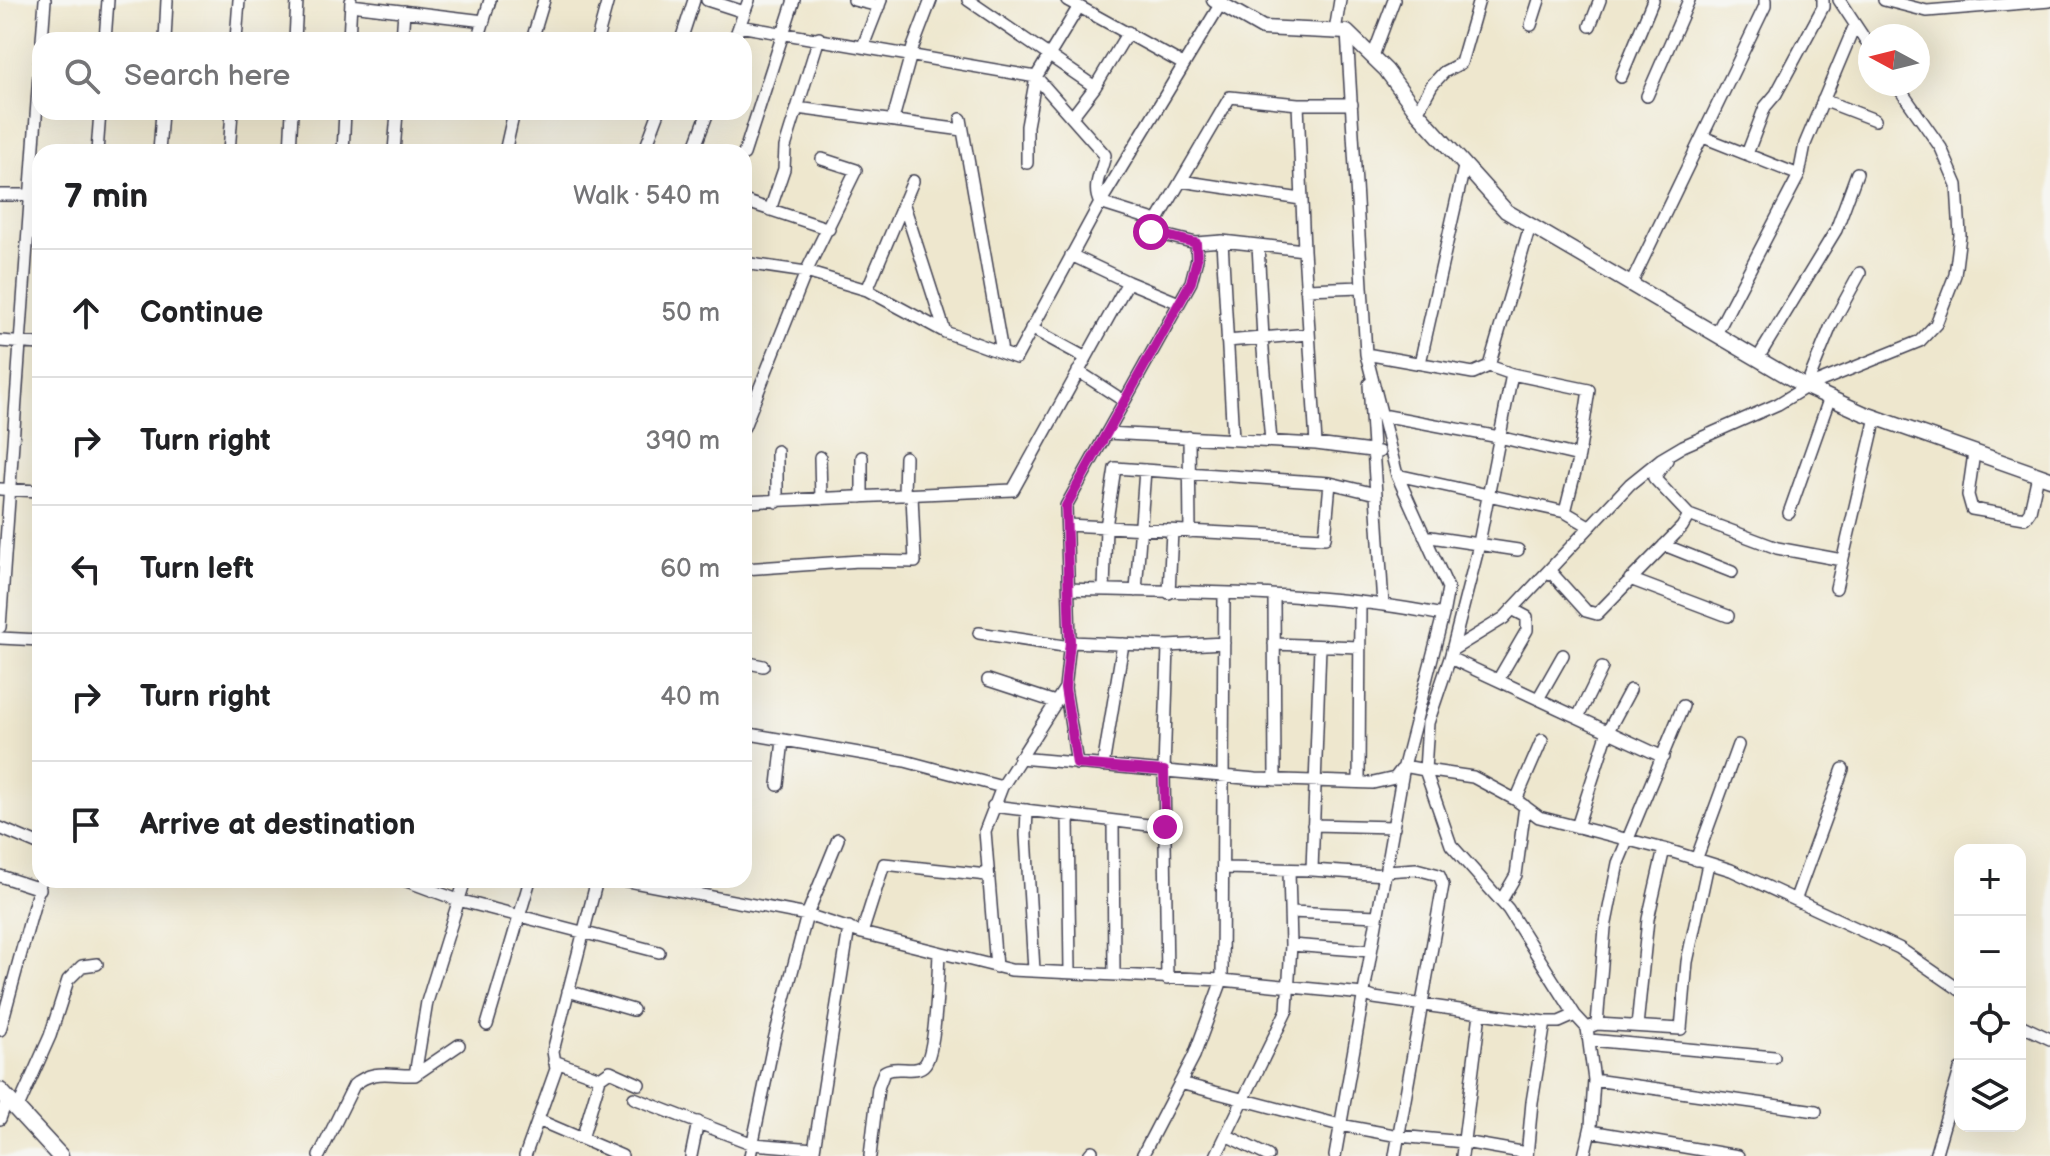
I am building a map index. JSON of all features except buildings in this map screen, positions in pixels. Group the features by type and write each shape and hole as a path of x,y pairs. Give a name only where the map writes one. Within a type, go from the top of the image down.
{"main road":[{"path":"8,1100 60,1156"}],"street":[{"path":"43,32 45,0"},
{"path":"106,32 108,0"},
{"path":"165,32 167,0"},
{"path":"237,32 239,0"},
{"path":"295,32 297,0"},
{"path":"481,32 490,0"},
{"path":"534,32 544,0"},
{"path":"599,32 608,0"},
{"path":"684,32 694,0"},
{"path":"707,0 744,12"},
{"path":"737,32 749,0"},
{"path":"747,144 794,0"},
{"path":"854,0 880,3 863,46"},
{"path":"893,119 911,53 931,0"},
{"path":"968,0 1095,87"},
{"path":"1067,0 1183,64"},
{"path":"1340,0 1341,31 1352,104 1383,605"},
{"path":"1373,56 1394,0"},
{"path":"1417,112 1432,85 1444,72 1461,63 1479,0"},
{"path":"1531,25 1539,0"},
{"path":"1590,26 1600,0"},
{"path":"1621,77 1653,0"},
{"path":"1647,96 1689,0"},
{"path":"1631,284 1765,6 1765,0"},
{"path":"1747,154 1765,107 1776,94 1823,7 1823,0"},
{"path":"1839,0 1858,29"},
{"path":"1884,0 1922,5 2050,1"},
{"path":"349,32 351,2 484,21"},
{"path":"752,267 806,272 867,290 945,332 1016,358 1100,203 1217,2 1263,28 1341,31 1373,56 1464,167 1506,211 1806,387 1876,417 2044,477 2025,518 1972,509 1968,495 1974,453"},
{"path":"1027,163 1027,126 1036,77 1078,8"},
{"path":"403,32 404,11"},
{"path":"1716,334 1799,175 1805,144 1855,25"},
{"path":"739,26 911,53 1036,77 1105,155 1095,185 1096,198 1100,203 1157,221"},
{"path":"1072,117 1095,87 1128,32"},
{"path":"770,210 784,169 785,147 819,38"},
{"path":"1451,654 1512,609 1640,475 1672,453 1766,410 1806,387 1920,341 1936,324 1955,275 1960,235 1957,185 1941,148 1904,96"},
{"path":"1304,250 1222,241 1196,243 1151,232 1230,97 1298,104 1352,104"},
{"path":"1823,100 1875,120"},
{"path":"1298,104 1316,444"},
{"path":"797,108 962,124 1002,352"},
{"path":"37,144 38,120"},
{"path":"98,144 99,120"},
{"path":"160,144 161,120"},
{"path":"230,144 231,120"},
{"path":"290,144 292,120"},
{"path":"343,144 345,120"},
{"path":"395,144 396,120"},
{"path":"507,144 512,120"},
{"path":"647,144 656,120"},
{"path":"696,144 705,120"},
{"path":"1703,137 1799,175"},
{"path":"752,407 806,272 856,170 822,159"},
{"path":"1420,363 1464,167"},
{"path":"1758,358 1836,230 1857,173"},
{"path":"867,290 913,181"},
{"path":"1181,181 1301,199"},
{"path":"0,195 32,195"},
{"path":"903,202 945,332"},
{"path":"752,204 829,229"},
{"path":"1489,366 1530,226"},
{"path":"0,627 5,490 32,229"},
{"path":"1222,241 1233,439"},
{"path":"1077,764 1065,688 1070,645 1066,506 1191,282 1197,259 1196,243"},
{"path":"1258,245 1271,441"},
{"path":"1071,255 1179,303"},
{"path":"1806,387 1831,326 1860,273"},
{"path":"752,502 1013,490 1128,282"},
{"path":"1306,289 1362,287"},
{"path":"1031,328 1086,358"},
{"path":"1227,341 1309,334"},
{"path":"0,341 32,343"},
{"path":"1366,354 1473,373 1489,366 1590,391 1565,512"},
{"path":"1335,1156 1404,766 1448,588 1397,475 1366,354"},
{"path":"1078,371 1124,401"},
{"path":"1512,374 1478,544 1451,654 1428,723 1425,770 1451,845 1501,901 1575,1015 1591,1031 1774,1057"},
{"path":"1789,513 1830,397"},
{"path":"1382,415 1579,456"},
{"path":"1836,588 1876,417"},
{"path":"1107,433 1316,444 1391,453"},
{"path":"1189,437 1190,532"},
{"path":"777,451 777,502"},
{"path":"1672,453 1654,478 1689,515 1777,548 1842,560"},
{"path":"820,457 821,499"},
{"path":"862,457 862,497"},
{"path":"752,568 859,561 915,562 905,457"},
{"path":"1104,590 1106,527 1115,468 1330,483 1376,494"},
{"path":"1136,591 1145,470"},
{"path":"1397,475 1565,512 1589,526"},
{"path":"1067,525 1325,538 1330,483"},
{"path":"5,490 32,491"},
{"path":"1549,570 1586,611 1597,614 1682,527 1689,515"},
{"path":"1169,593 1172,531"},
{"path":"1424,536 1518,550"},
{"path":"1664,545 1732,572"},
{"path":"1630,579 1728,616"},
{"path":"1069,589 1274,596 1383,605 1443,615"},
{"path":"1142,1156 1194,1056 1222,980 1224,594"},
{"path":"1274,596 1275,780"},
{"path":"1359,782 1360,603"},
{"path":"1498,680 1527,630 1527,617 1512,609"},
{"path":"979,633 1070,645 1224,643"},
{"path":"0,638 32,640"},
{"path":"1103,766 1123,644"},
{"path":"1274,644 1360,647"},
{"path":"1167,979 1164,771 1168,646"},
{"path":"1312,870 1320,646"},
{"path":"1451,654 1498,680 1663,757"},
{"path":"1538,699 1563,655"},
{"path":"752,664 763,666"},
{"path":"1578,717 1602,668"},
{"path":"988,680 1055,702"},
{"path":"996,967 985,831 1002,787 1065,688"},
{"path":"1577,827 1608,731 1630,690"},
{"path":"1584,1156 1590,1131 1594,1080 1591,1031 1607,908 1626,840 1683,706"},
{"path":"752,734 905,761 1002,787"},
{"path":"778,785 783,740"},
{"path":"1501,901 1516,875 1521,803 1542,740"},
{"path":"1591,1031 1637,1026 1681,1029 1702,862 1738,745"},
{"path":"1019,758 1275,780 1373,783 1395,778 1404,766"},
{"path":"1404,766 1473,777 1521,803 1539,817 1664,849 1731,870 1899,948 1957,988"},
{"path":"1796,898 1843,769"},
{"path":"993,806 1165,827"},
{"path":"1027,810 1034,970"},
{"path":"1068,815 1070,972"},
{"path":"1113,821 1114,975"},
{"path":"1313,825 1394,827"},
{"path":"0,828 32,842"},
{"path":"751,1150 774,1040 807,915 838,839"},
{"path":"1637,1026 1648,919 1664,849"},
{"path":"862,933 884,864 987,875"},
{"path":"1224,868 1386,873 1416,869 1439,875 1443,880 1395,1156"},
{"path":"1216,1156 1287,1010 1291,945 1289,871"},
{"path":"0,876 32,882"},
{"path":"0,1030 39,888"},
{"path":"436,888 458,900 659,952"},
{"path":"415,1075 427,1002 462,888"},
{"path":"487,1025 528,888"},
{"path":"525,1156 556,1069 553,1051 595,888"},
{"path":"665,888 807,915 862,933 996,967 1222,980 1363,994 1545,1022 1559,1022 1575,1015"},
{"path":"1291,912 1377,916"},
{"path":"634,1098 698,1122 751,1150 813,1152 849,928"},
{"path":"1291,945 1371,951"},
{"path":"870,1156 878,1088 884,1072 888,1068 921,1068 929,1056 939,953"},
{"path":"0,1119 8,1100 50,1036 68,980 82,966 97,964"},
{"path":"568,991 633,1010"},
{"path":"1462,1156 1480,1013"},
{"path":"1180,1083 1340,1125 1527,1154 1545,1022"},
{"path":"2026,1028 2050,1039"},
{"path":"319,1156 354,1085 362,1078 375,1072 415,1075 459,1045"},
{"path":"554,1061 600,1078"},
{"path":"582,1139 600,1078 610,1071 639,1084"},
{"path":"1594,1080 1816,1111"},
{"path":"1935,1156 1954,1091"},
{"path":"538,1120 622,1156"},
{"path":"691,1156 698,1122"},
{"path":"1590,1131 1738,1156"},
{"path":"1226,1135 1268,1156"}],"route":[{"path":"1151,232 1196,243 1197,259 1191,282 1066,506 1070,642 1065,688 1077,764 1164,771 1165,827"}]}
